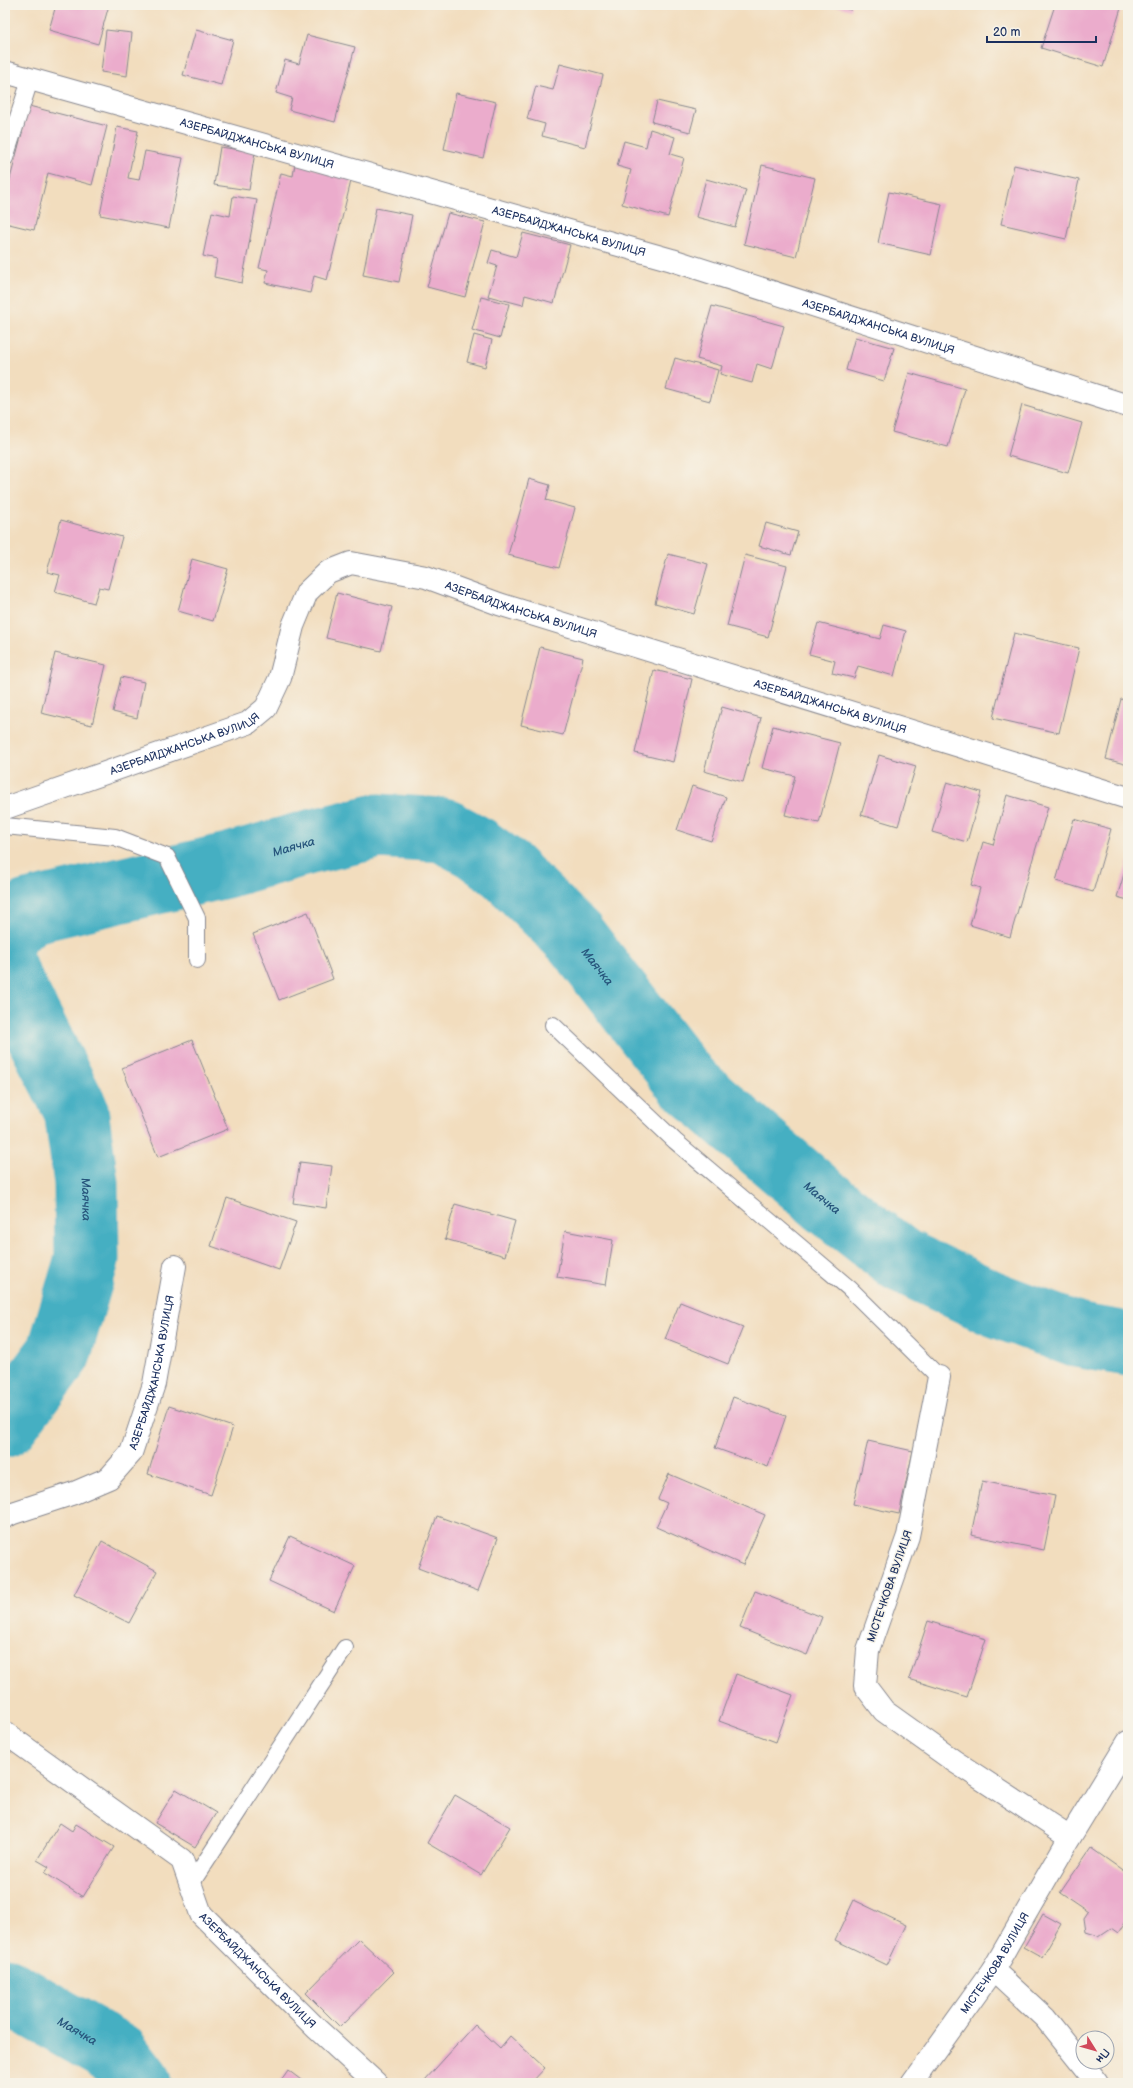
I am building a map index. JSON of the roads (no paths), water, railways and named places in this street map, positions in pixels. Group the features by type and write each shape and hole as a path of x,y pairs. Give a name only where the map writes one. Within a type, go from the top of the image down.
{"street":[{"name":"АЗЕРБАЙДЖАНСЬКА ВУЛИЦЯ","path":"5,72 672,260 1128,406"},
{"name":"АЗЕРБАЙДЖАНСЬКА ВУЛИЦЯ","path":"5,808 248,723 266,708 280,678 293,626 307,592 328,572 351,563 426,576 499,604 1128,798"},
{"name":"АЗЕРБАЙДЖАНСЬКА ВУЛИЦЯ","path":"5,1518 13,1513 74,1493 108,1478 131,1453 154,1384 175,1266"},
{"name":"МІСТЕЧКОВА ВУЛИЦЯ","path":"939,1377 908,1536 868,1650 865,1686 884,1711 954,1761 1070,1837"},
{"name":"АЗЕРБАЙДЖАНСЬКА ВУЛИЦЯ","path":"5,1733 182,1860 201,1914 317,2029 376,2083"},
{"name":"МІСТЕЧКОВА ВУЛИЦЯ","path":"912,2083 993,1970 1070,1837 1128,1742"},
{"path":"993,1970 1045,2018 1097,2083"}],"lane":[{"path":"5,158 30,80"},
{"path":"5,826 115,837 167,857 197,918 198,960"},
{"path":"553,1025 675,1141 849,1288 939,1377"},
{"path":"191,1884 345,1648"}],"waterway":[{"name":"Маячка","path":"5,937 7,932 28,912 229,865 310,842 378,826 443,830 476,848 506,870 575,938 687,1082 825,1201 901,1260 994,1304 1076,1335 1128,1344"},
{"name":"Маячка","path":"5,970 76,1110 86,1183 87,1259 59,1353 5,1425"},
{"name":"Маячка","path":"5,1990 117,2054 139,2083"}]}
